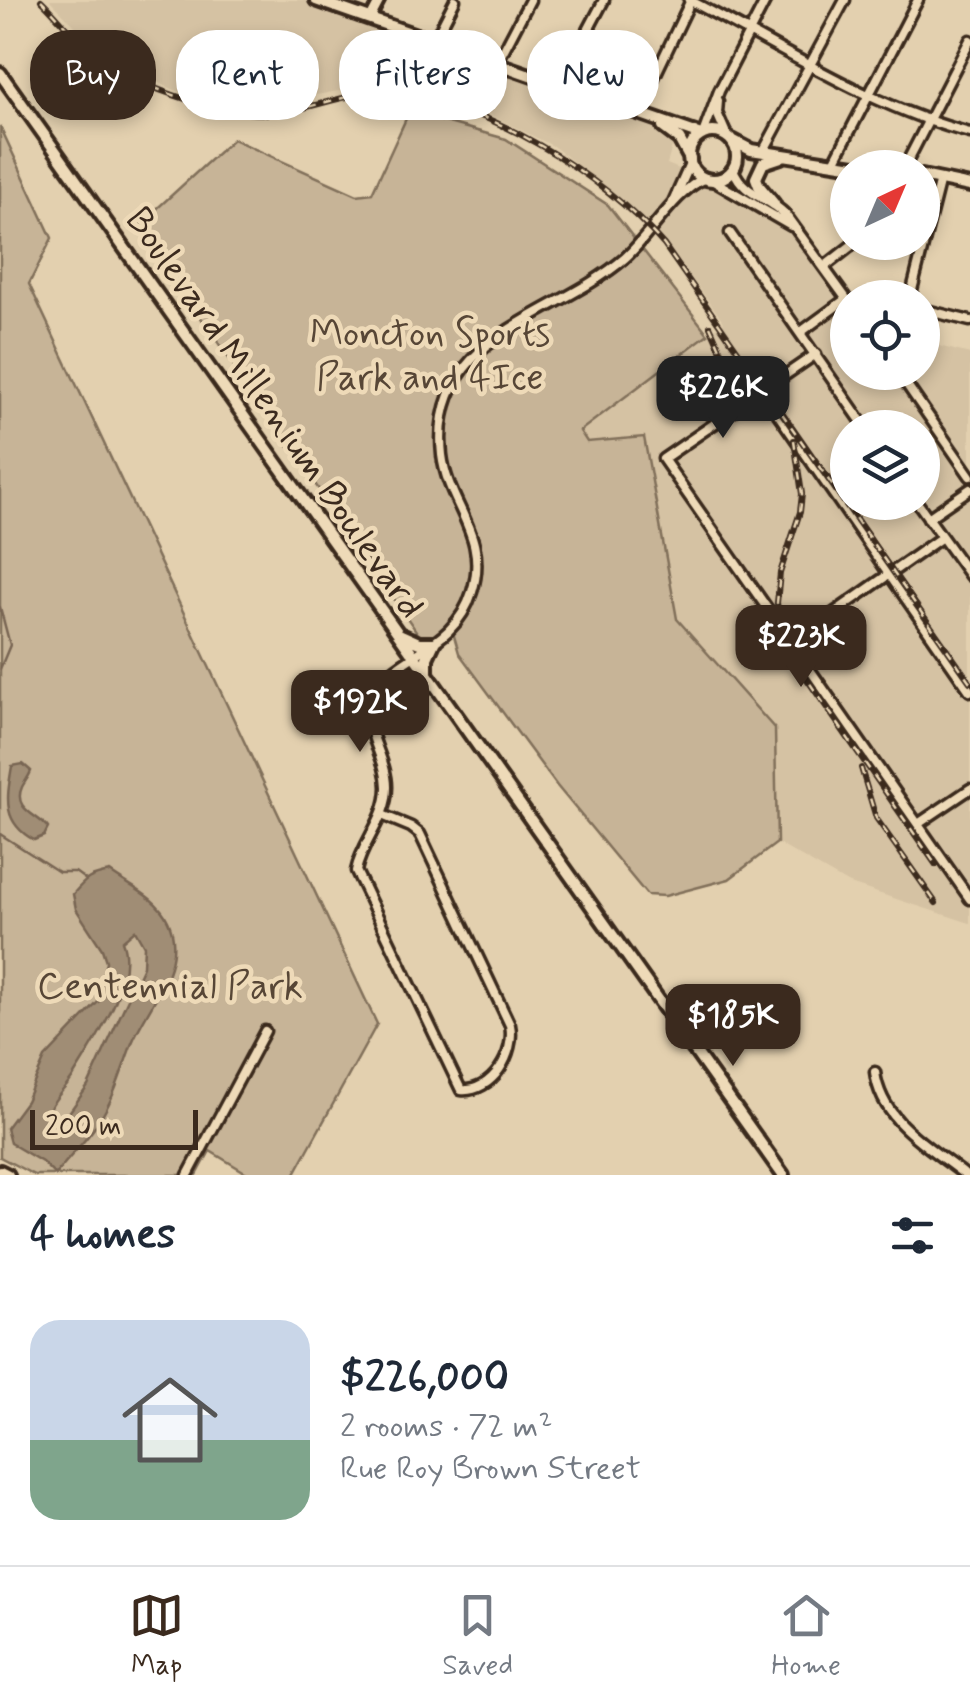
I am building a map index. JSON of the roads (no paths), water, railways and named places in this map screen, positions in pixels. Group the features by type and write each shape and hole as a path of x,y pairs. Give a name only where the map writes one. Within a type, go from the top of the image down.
{"main road":[{"path":"316,0 402,30"},
{"name":"Boulevard Millenium Boulevard","path":"0,73 394,632 784,1175"},
{"path":"650,120 676,135 690,160 708,178 721,178 761,156 790,156"},
{"path":"658,120 702,135"},
{"path":"690,160 693,143 702,135 715,132 744,148 830,161"},
{"path":"729,138 736,151 734,168"},
{"path":"774,204 756,178 763,164 790,156"},
{"path":"940,179 970,186"},
{"path":"394,632 419,642 434,643 427,658 428,678"},
{"path":"0,1171 8,1175"}],"street":[{"path":"370,19 380,0"},
{"path":"440,30 455,0"},
{"path":"507,44 530,0"},
{"path":"588,30 604,0"},
{"path":"659,67 690,0 868,94 928,122 970,133"},
{"path":"702,135 718,91 766,0"},
{"path":"763,152 845,0"},
{"path":"840,150 918,0"},
{"path":"913,150 970,40"},
{"path":"718,91 717,113 729,138"},
{"path":"666,214 690,160"},
{"path":"734,168 744,189 774,204 833,280"},
{"path":"382,815 420,834 510,1025 509,1048 493,1078 468,1091 461,1090 358,877 358,860 382,815 388,785 381,755 370,732 368,708 378,686 457,622 468,606 476,571 472,530 442,455 442,425 448,400 463,368 492,339 610,270 687,189 708,178 799,232"},
{"path":"730,233 854,410"},
{"path":"824,267 833,260"},
{"path":"801,332 830,312"},
{"path":"940,314 970,320"},
{"path":"816,354 663,459 970,899"},
{"path":"910,390 970,476"},
{"path":"762,391 970,691"},
{"path":"940,509 970,488"},
{"path":"930,520 970,576"},
{"path":"791,643 942,536"},
{"path":"918,824 970,789"},
{"path":"188,1175 265,1031"},
{"path":"875,1072 877,1089 893,1118 965,1175"}],"waterway":[{"path":"0,607 10,645 0,669"},
{"path":"0,834 59,872 75,872 86,880"}],"railway":[{"path":"41,0 100,59 138,81 186,99 259,114 376,93 426,98 502,125 575,168 609,193 664,245 970,682"},
{"path":"710,326 740,379"},
{"path":"794,440 802,494 780,573 777,603 783,639 936,865"},
{"path":"861,768 876,818 936,903"}],"park label":[{"name":"Moncton Sports Park and 4Ice","path":"430,354"},
{"name":"Centennial Park","path":"170,985"}]}
